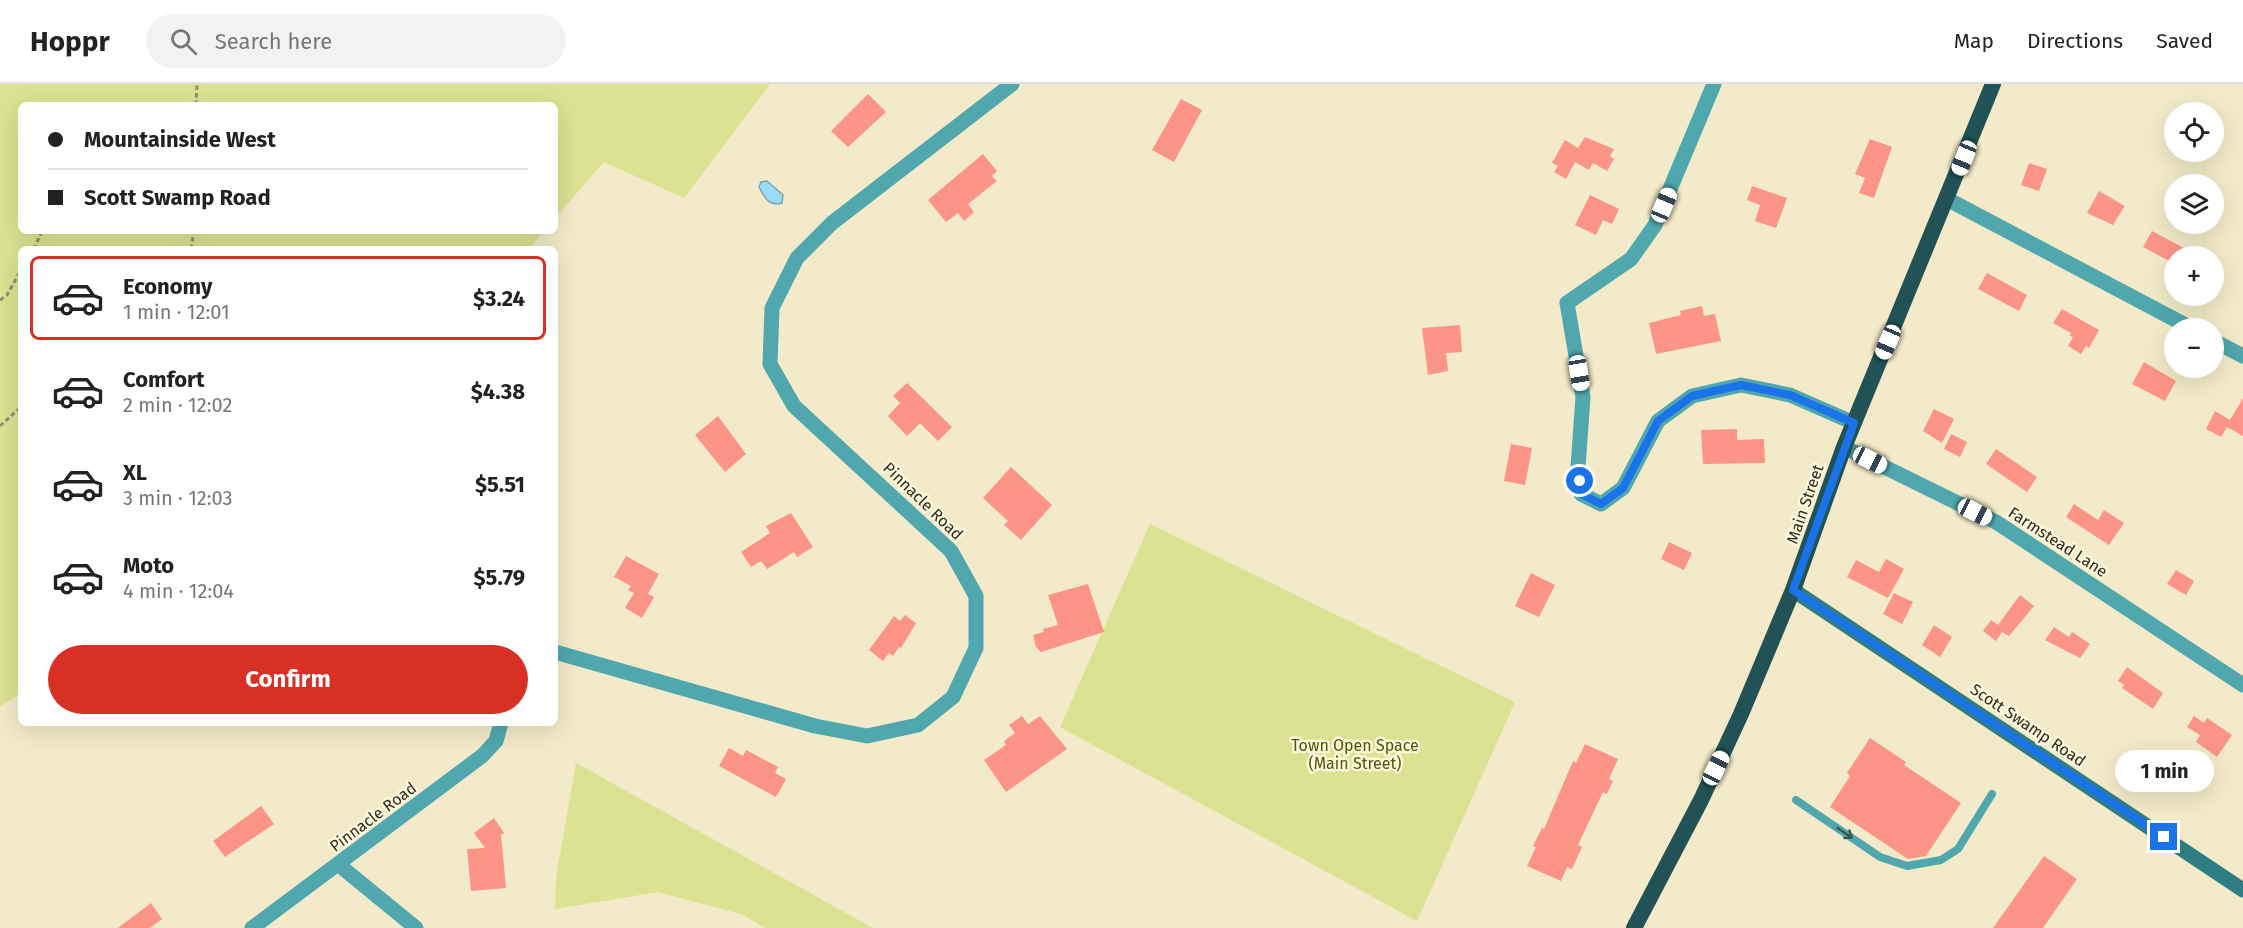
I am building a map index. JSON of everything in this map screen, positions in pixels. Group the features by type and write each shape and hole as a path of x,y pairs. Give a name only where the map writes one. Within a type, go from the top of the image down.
{"highway":[{"name":"Main Street","path":"1634,928 1723,753 1793,590 1844,447 1993,84"}],"main road":[{"name":"Scott Swamp Road","path":"1793,590 2243,890"}],"street":[{"name":"Pinnacle Road","path":"558,653 815,726 867,736 918,725 953,697 976,648 976,596 951,551 794,406 770,364 772,308 797,258 832,223 1012,84"},
{"path":"1714,84 1655,225 1631,259 1567,303 1583,397 1578,467 1581,494 1601,504 1623,488 1658,421 1692,396 1741,385 1790,395 1854,423"},
{"path":"1947,199 2172,318"},
{"path":"2224,346 2243,356"},
{"name":"Farmstead Lane","path":"1844,447 1996,522 2243,685"},
{"name":"Pinnacle Road","path":"252,928 482,756 496,741 500,726"},
{"path":"339,865 416,928"}],"lane":[{"path":"1796,800 1880,857 1907,867 1941,860 1958,849 1992,794"}],"path":[{"path":"196,102 197,84"},
{"path":"0,300 7,295 18,275"},
{"path":"0,426 18,410"}],"green space":[{"path":"0,84 770,84 684,198 604,162 558,215 558,102 18,102 18,234 541,234 531,246 18,246 18,695 0,707"},
{"name":"Town Open Space (Main Street)","path":"1150,524 1515,702 1417,921 1060,727"},
{"path":"576,763 873,928 766,928 741,914 658,892 555,909 556,878"}],"water":[{"path":"767,181 783,195 782,203 770,202 765,197 759,187 761,182"}],"building":[{"path":"868,94 886,112 848,147 831,131"},
{"path":"1181,99 1202,110 1174,162 1152,150"},
{"path":"1585,137 1614,149 1610,156 1614,159 1607,171 1593,163 1589,170 1575,162 1566,179 1554,172 1558,166 1552,163 1565,140 1578,148"},
{"path":"1870,139 1892,147 1874,198 1859,193 1865,178 1855,174"},
{"path":"983,154 997,171 992,176 997,181 968,204 974,212 964,221 958,213 946,222 928,200"},
{"path":"2029,163 2047,169 2039,191 2021,185"},
{"path":"1752,186 1787,198 1776,228 1755,221 1760,205 1747,200"},
{"path":"2099,191 2125,206 2113,225 2087,213"},
{"path":"1590,195 1619,209 1612,224 1603,220 1596,235 1575,225"},
{"path":"2152,231 2180,246 2164,246 2164,258 2143,247"},
{"path":"1987,273 2027,295 2019,311 1978,289"},
{"path":"1702,306 1704,316 1715,314 1721,341 1656,354 1649,323 1681,315 1680,311"},
{"path":"2062,309 2099,330 2089,348 2086,346 2081,354 2068,346 2073,337 2070,336 2071,333 2053,323"},
{"path":"1460,325 1462,352 1446,353 1448,371 1428,375 1422,328"},
{"path":"2144,362 2164,374 2164,378 2176,381 2165,401 2132,384"},
{"path":"907,383 952,427 938,441 920,423 907,436 888,416 900,403 893,396"},
{"path":"2243,398 2243,436 2227,427 2221,437 2206,429 2215,411 2230,420"},
{"path":"1934,409 1954,419 1942,443 1923,431"},
{"path":"718,416 746,454 725,472 695,435"},
{"path":"1737,429 1737,440 1764,439 1765,463 1703,464 1701,430"},
{"path":"1951,434 1967,442 1960,457 1944,449"},
{"path":"1511,444 1532,448 1525,485 1504,481"},
{"path":"1996,449 2037,477 2027,492 1986,464"},
{"path":"1011,467 1052,505 1021,540 1004,525 1008,521 983,498"},
{"path":"2074,504 2098,520 2104,510 2124,523 2109,545 2066,517"},
{"path":"791,513 813,547 797,557 794,552 767,569 761,561 751,567 741,552 770,533 766,526"},
{"path":"1669,542 1692,553 1684,570 1661,559"},
{"path":"626,556 659,574 648,594 654,597 642,618 625,608 634,593 628,590 631,586 614,577"},
{"path":"1886,559 1904,569 1888,598 1847,577 1856,560 1879,572"},
{"path":"2176,570 2194,581 2186,595 2167,584"},
{"path":"1531,573 1555,585 1539,617 1515,606"},
{"path":"1088,584 1104,632 1041,652 1036,647 1033,635 1044,632 1043,629 1058,625 1048,595"},
{"path":"1894,593 1913,602 1902,624 1883,614"},
{"path":"2020,595 2034,606 2009,636 2002,632 1996,641 1983,631 1991,620 1998,625"},
{"path":"905,615 916,623 901,648 899,647 893,656 889,653 883,661 869,650 894,616 900,621"},
{"path":"1934,625 1952,637 1940,657 1922,645"},
{"path":"2054,627 2069,637 2072,632 2090,644 2080,658 2045,640"},
{"path":"2127,667 2163,693 2153,709 2122,688 2124,685 2118,681"},
{"path":"1022,716 1028,724 1040,716 1067,749 1006,792 984,760 1006,745 1004,741 1015,733 1009,725"},
{"path":"2194,716 2204,723 2207,718 2232,735 2217,757 2196,742 2200,735 2187,727"},
{"path":"1870,738 1906,762 1904,765 1961,803 1926,856 1908,859 1830,807 1850,776 1847,773"},
{"path":"1585,744 1618,759 1609,779 1613,781 1607,794 1603,792 1578,845 1582,847 1572,869 1567,867 1561,881 1527,866 1536,847 1533,846 1542,828 1544,829 1573,761 1576,763"},
{"path":"729,748 743,756 746,750 778,767 775,773 786,779 776,797 719,766"},
{"path":"261,806 274,824 225,857 213,841"},
{"path":"494,818 504,833 501,835 506,888 471,891 467,849 485,848 474,833"},
{"path":"2044,856 2077,879 2043,928 1993,928"},
{"path":"151,903 162,919 150,928 118,928"}],"route":[{"path":"1580,481 1581,494 1601,504 1623,488 1658,421 1692,396 1741,385 1790,395 1854,423 1793,590 2164,837"}]}
